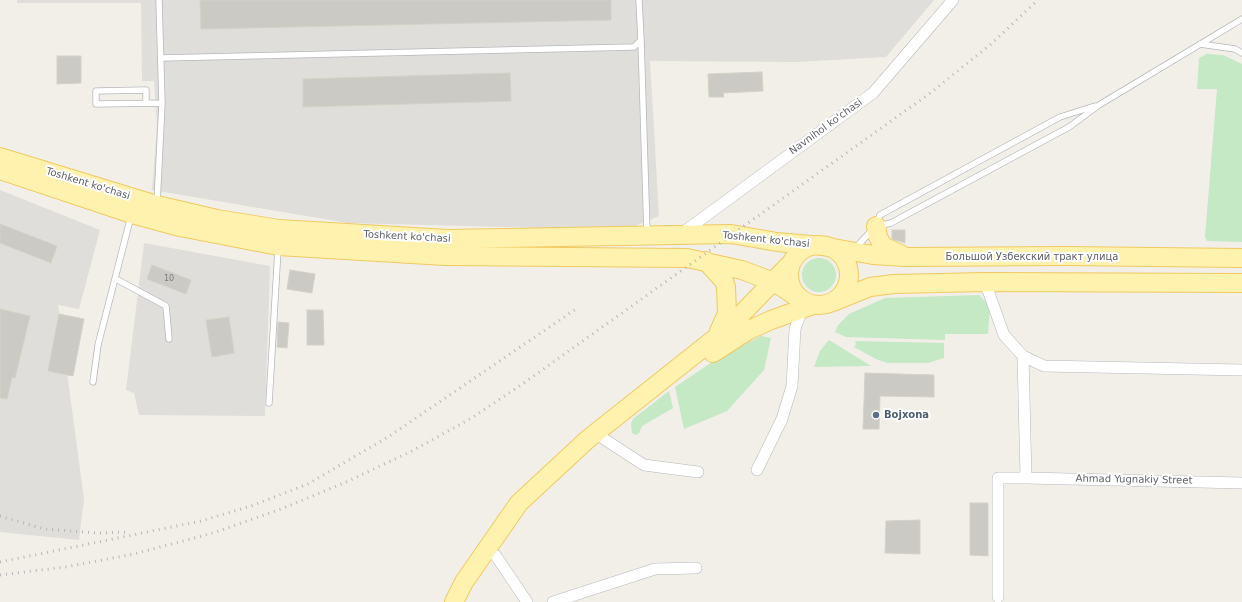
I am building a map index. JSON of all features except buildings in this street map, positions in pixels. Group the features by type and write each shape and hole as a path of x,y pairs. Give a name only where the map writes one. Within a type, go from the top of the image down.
{"main road":[{"name":"Toshkent ko'chasi","path":"0,157 157,205 278,238 448,239 731,234 777,242 822,246"},
{"name":"Toshkent ko'chasi","path":"0,170 132,214 180,227 445,256 687,258 742,270 774,282 805,304"},
{"path":"876,226 878,237 883,246 906,257"},
{"path":"454,602 464,582 519,503 728,328 774,282 796,256 808,248 822,246 848,255 847,283 841,296 833,302"},
{"name":"Большой Узбекский тракт улица","path":"848,255 906,257 1066,256 1242,258"},
{"path":"706,261 724,281 728,296 727,314 723,325 713,339"},
{"path":"792,262 789,278 792,290 805,304"},
{"path":"462,602 529,510 601,435 725,344 753,328 805,304 820,305 833,302 870,287 881,286 985,282 1242,283"}],"street":[{"name":"Navnihol ko'chasi","path":"680,235 873,93 954,0"},
{"path":"985,282 1004,335 1023,356 1044,366 1242,370"},
{"path":"757,470 782,419 792,386 795,329 805,304"},
{"path":"1023,356 1026,478"},
{"path":"601,435 644,465 698,472"},
{"name":"Ahmad Yugnakiy Street","path":"998,597 998,478 1242,483"},
{"path":"496,556 527,602"},
{"path":"553,602 655,568 696,568"}],"lane":[{"path":"157,205 162,102 159,0"},
{"path":"639,0 647,236"},
{"path":"876,226 891,223 1062,130 1099,105 1242,19"},
{"path":"161,58 634,47 641,40"},
{"path":"1200,44 1235,48 1242,53"},
{"path":"146,103 146,90 96,91 96,104 146,103 162,102"},
{"path":"848,255 876,226 880,215 1060,117 1099,105"},
{"path":"0,150 0,157"},
{"path":"92,382 98,345 132,214"},
{"path":"270,403 278,238"},
{"path":"116,280 166,306 169,339"}],"shaded area":[{"path":"17,0 934,0 886,57 798,62 650,61 659,216 626,230 348,223 152,190 157,125 154,81 142,81 141,3 17,3"},
{"path":"0,190 100,230 79,309 58,305 84,499 79,540 0,532"},
{"path":"144,243 270,266 265,416 139,415 134,393 126,390"}],"green space":[{"path":"1207,54 1223,55 1242,64 1242,242 1207,241 1205,237 1217,89 1197,89 1199,58"},
{"path":"816,258 822,258 831,263 835,269 835,281 831,287 822,292 816,292 807,287 802,278 802,272 807,263"},
{"path":"979,295 990,306 988,334 945,334 945,340 846,337 835,332 838,325 849,314 885,298"},
{"path":"761,336 771,338 764,370 727,411 684,429 675,387 718,358"},
{"path":"829,340 871,366 814,367 820,351"},
{"path":"855,341 944,343 944,358 928,363 887,363 854,347 856,344"},
{"path":"669,391 673,408 642,426 639,433 636,435 632,433 631,424 633,419"}],"railway":[{"path":"0,575 65,567 134,554 213,533 281,509 344,483 412,451 470,419 521,385 929,94 990,45 1038,0"},
{"path":"0,562 201,521 251,506 308,484 388,437 576,309"},
{"path":"0,516 44,529 97,533 130,532"}],"place":[{"name":"Bojxona","path":"876,415"}]}
